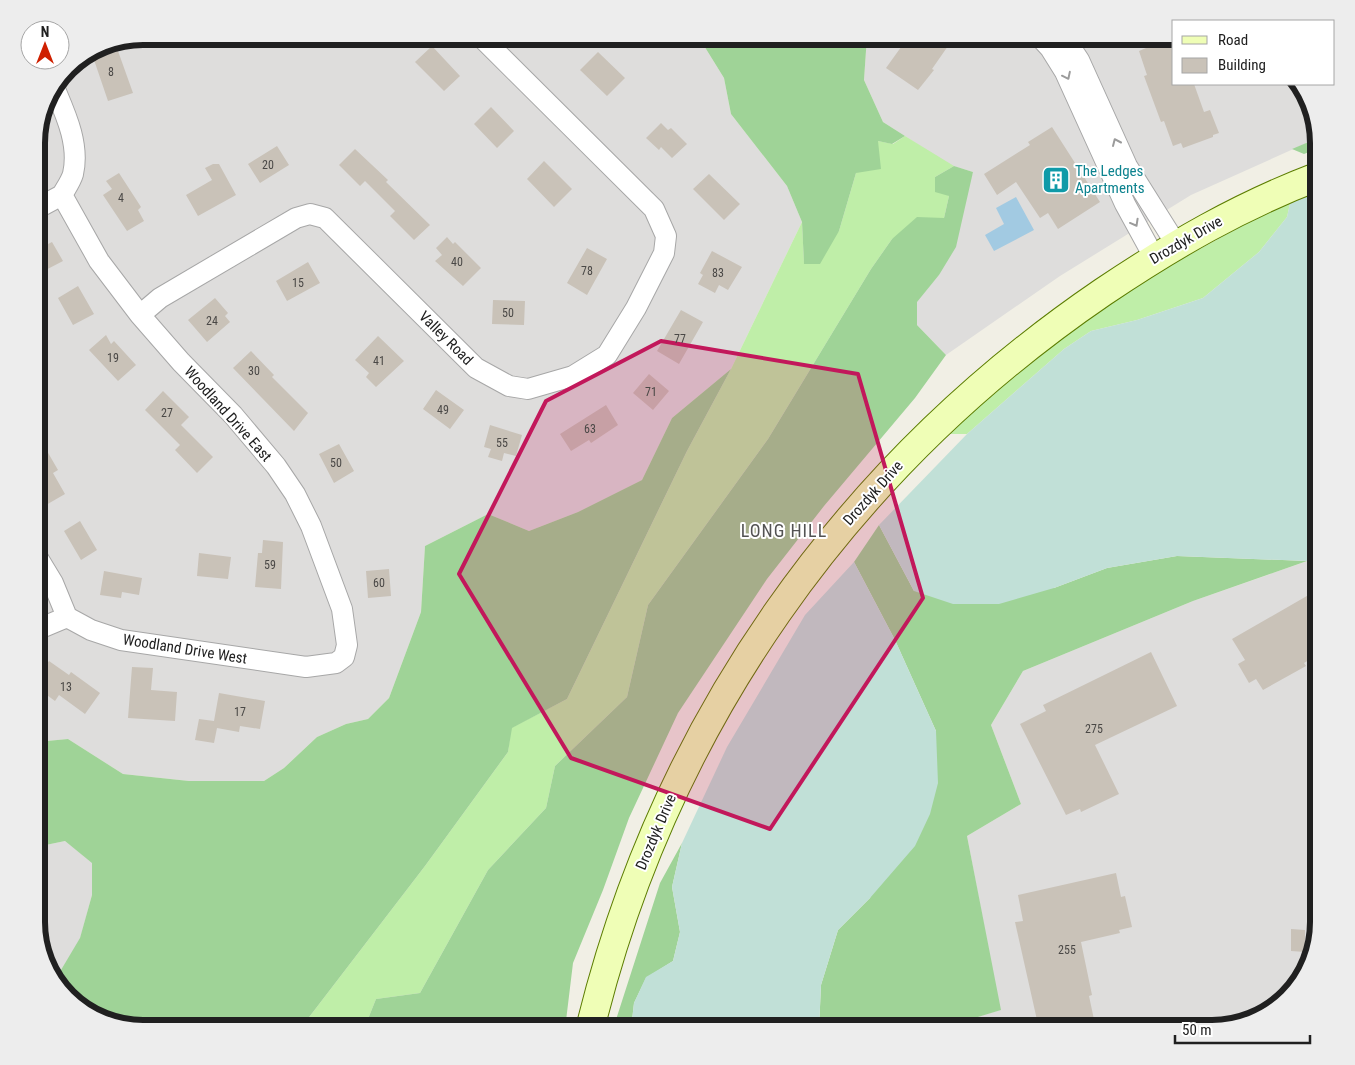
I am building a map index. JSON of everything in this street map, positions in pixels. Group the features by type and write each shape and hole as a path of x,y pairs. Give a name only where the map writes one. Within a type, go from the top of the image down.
{"street":[{"name":"Valley Road","path":"140,315 160,298 296,218 310,214 325,218 476,368 508,386 528,390 547,386 573,376 607,355 636,308 664,253 666,236 654,209 489,45"},
{"path":"1047,45 1065,72 1128,210 1165,251"},
{"path":"1069,45 1079,60 1165,251"},
{"path":"45,204 62,195 73,174 75,154 69,125 57,95"},
{"name":"Drozdyk Drive","path":"592,1020 602,980 623,913 657,825 698,740 756,642 821,550 893,470 980,385 1063,320 1165,251 1218,220 1310,180"},
{"name":"Woodland Drive East","path":"62,195 99,261 140,315 180,362 233,416 276,466 295,494 311,526 342,609 347,645 344,656"},
{"path":"45,570 53,583 67,617 45,626"},
{"name":"Woodland Drive West","path":"67,617 90,630 121,640 297,666 325,666 336,663 344,656"}],"highlighted area":[{"path":"661,341 858,374 923,598 770,829 571,758 459,574 546,401"}],"shaded area":[{"path":"136,45 704,45 724,78 731,114 787,186 802,222 731,369 672,418 642,480 578,512 529,531 488,514 425,546 421,612 389,698 368,719 346,724 317,737 284,768 264,781 189,781 123,774 68,739 45,741 45,136 52,105 65,83 78,69 99,55 111,50"},
{"path":"866,45 1172,45 1172,85 1292,85 1305,111 1310,142 1191,195 1060,276 946,355 917,325 917,301 939,275 973,172 950,165 883,122 864,80"},
{"path":"1310,195 1310,560 1177,556 1107,568 1054,588 999,604 953,604 914,591 879,525 967,434 1064,349 1091,331 1137,320 1203,298 1259,252 1287,217 1291,199"},
{"path":"1016,197 1034,230 994,251 985,235 1004,224 996,208"},
{"path":"1310,560 1310,929 1303,960 1290,982 1272,1000 1250,1013 1238,1017 1212,1020 968,1020 1000,1010 967,836 1021,804 991,725 1023,671 1193,601"},
{"path":"854,562 895,640 936,731 938,783 930,814 915,846 870,898 838,930 821,985 819,1020 632,1020 634,1003 646,977 673,961 680,932 672,887 682,843 727,747 805,615"},
{"path":"65,841 92,862 92,895 80,939 59,973 50,954 45,929 45,845"}],"green space":[{"path":"704,45 866,45 864,80 883,122 905,136 892,144 878,141 881,169 856,173 839,231 820,264 804,264 802,222 787,186 731,114 724,78"},
{"path":"905,136 954,166 935,177 949,196 944,218 892,239 871,269 768,439 648,605 627,697 555,766 546,808 488,870 420,993 376,999 368,1020 307,1020 425,866 508,752 511,728 567,699 687,451 731,369 802,222 804,263 839,231 856,173 878,141 893,144"},
{"path":"1310,141 1310,152 1304,154 1292,149"},
{"path":"954,166 973,172 956,247 939,275 917,302 917,325 946,355 915,398 824,506 767,579 678,713 629,818 603,890 573,963 566,1020 368,1020 376,999 420,993 488,870 546,808 555,766 627,697 648,605 768,439 871,269 892,239 917,217 944,218 949,196 935,192 935,177"},
{"path":"1291,199 1287,217 1259,252 1203,298 1137,320 1091,331 1064,349 967,434 950,434 962,421 1038,358 1117,299 1181,259"},
{"path":"731,369 687,451 567,699 512,728 508,752 425,866 307,1020 130,1019 117,1017 99,1010 88,1004 69,987 59,973 80,938 92,895 92,863 65,841 45,845 45,741 68,739 123,774 189,781 264,781 284,768 317,737 346,724 368,719 389,698 421,612 425,546 488,514 529,531 578,512 642,480 672,418"},
{"path":"879,525 914,591 1054,588 1107,568 1177,556 1307,561 1193,601 1023,671 991,725 1021,804 967,836 1001,1010 968,1020 819,1020 821,985 838,930 870,898 936,731 895,640 854,562"},
{"path":"682,843 672,887 680,932 673,961 646,978 634,1003 632,1020 616,1020 660,883"}],"building":[{"path":"903,45 949,45 932,69 934,70 918,90 886,68"},
{"path":"1145,45 1172,45 1172,85 1194,85 1204,112 1210,110 1219,133 1183,148 1181,143 1173,146 1164,121 1161,122 1144,76 1147,75 1139,51 1146,48"},
{"path":"432,46 460,76 444,91 415,62"},
{"path":"111,50 112,53 118,51 133,93 108,101 93,58"},
{"path":"598,52 625,78 607,96 580,70"},
{"path":"491,107 514,131 497,148 474,124"},
{"path":"661,123 668,130 671,128 687,144 672,158 661,147 659,150 646,138"},
{"name":"The Ledges Apartments","path":"1052,127 1100,202 1058,229 1048,213 1040,218 1016,182 997,195 984,174 1030,145 1028,142"},
{"path":"277,146 289,165 260,183 248,164"},
{"path":"355,149 388,180 386,182 430,225 414,240 390,216 395,211 365,181 360,186 339,165"},
{"path":"544,161 572,189 554,207 527,179"},
{"path":"213,164 219,164 236,195 198,216 186,195 212,180 205,168"},
{"path":"119,173 141,207 138,210 144,221 127,231 103,195 112,189 106,181"},
{"path":"709,174 740,204 724,220 693,189"},
{"path":"447,237 453,244 455,242 481,268 463,286 435,261 442,255 436,248"},
{"path":"52,242 63,261 45,270 45,246"},
{"path":"587,248 607,259 587,295 567,283"},
{"path":"712,251 742,267 728,290 719,285 715,293 698,284 703,275 700,273"},
{"path":"308,262 320,283 287,301 276,281"},
{"path":"78,286 94,314 73,325 58,298"},
{"path":"215,298 228,313 225,316 230,322 207,342 188,320"},
{"path":"493,300 525,301 524,325 492,324"},
{"path":"681,310 703,322 679,364 657,351"},
{"path":"106,335 111,344 114,341 136,365 118,381 89,350"},
{"path":"378,336 404,361 376,387 366,377 369,373 355,360"},
{"path":"251,351 274,375 272,377 308,413 294,431 233,368"},
{"path":"649,374 669,391 653,410 633,393"},
{"path":"436,390 464,410 450,429 423,409"},
{"path":"163,391 189,417 181,425 213,457 197,473 175,450 180,445 145,410"},
{"path":"606,405 618,425 591,443 589,440 571,451 560,434"},
{"path":"490,425 522,435 516,456 504,453 502,461 488,457 491,449 484,447"},
{"path":"339,444 354,471 334,483 319,454"},
{"path":"45,448 58,470 53,473 65,494 46,505"},
{"path":"80,521 97,550 81,560 64,531"},
{"path":"263,540 283,542 281,589 255,587 258,553 262,553"},
{"path":"199,553 231,557 228,579 197,576"},
{"path":"389,569 391,596 368,598 366,571"},
{"path":"104,571 142,578 139,595 122,592 121,598 100,595"},
{"path":"1310,594 1310,659 1304,663 1306,666 1263,690 1256,679 1249,683 1238,664 1245,660 1232,639"},
{"path":"1151,652 1177,706 1095,745 1119,794 1081,812 1080,809 1066,815 1020,724 1046,711 1043,705"},
{"path":"49,661 69,675 71,672 100,693 85,714 59,695 55,701 45,694 45,666"},
{"path":"132,667 153,668 151,690 177,692 175,721 128,718"},
{"path":"219,693 265,701 260,729 240,726 239,732 217,728 214,743 195,740 199,719 214,721"},
{"path":"1116,873 1121,897 1125,896 1132,927 1119,930 1120,933 1081,942 1092,995 1089,996 1094,1020 1037,1020 1015,922 1023,921 1018,895"},
{"path":"1291,929 1305,930 1305,952 1291,951"}],"place":[{"name":"The Ledges Apartments","path":"1056,180"}],"district":[{"name":"LONG HILL","path":"784,530"}]}
